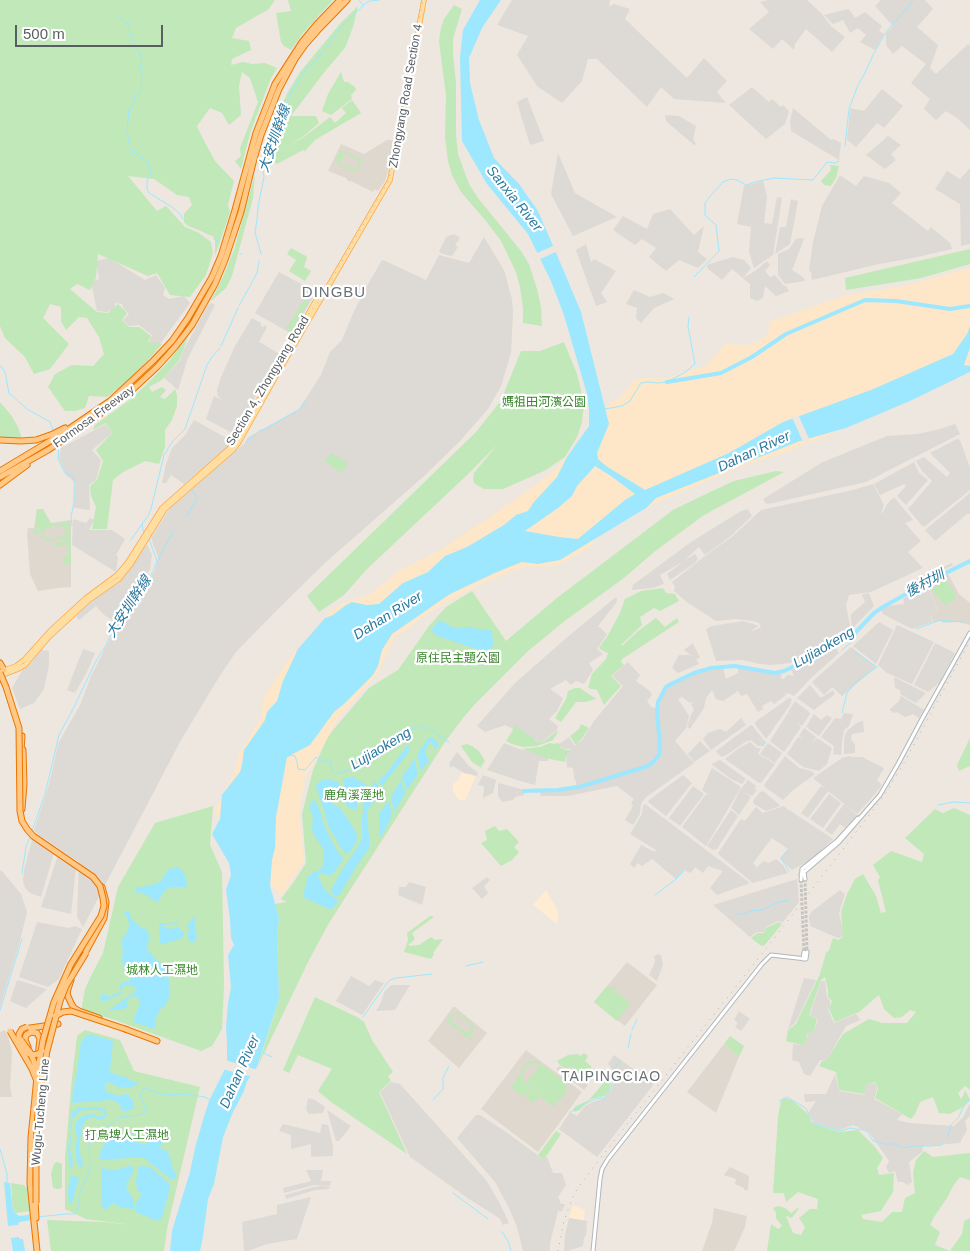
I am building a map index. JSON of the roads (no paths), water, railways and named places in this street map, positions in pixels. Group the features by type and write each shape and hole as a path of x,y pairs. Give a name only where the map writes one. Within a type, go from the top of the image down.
{"highway":[{"name":"Formosa Freeway","path":"0,471 110,400 153,362 172,341 199,300 214,272 225,245 256,133 275,84 302,42 340,0"},
{"name":"Formosa Freeway","path":"0,478 48,450 130,392 157,367 192,324 215,284 225,260 241,212 258,143 279,89 305,45 348,0"},
{"path":"0,440 25,441 56,435"},
{"path":"0,485 48,450"},
{"name":"Wugu-Tucheng Line","path":"0,663 1,672 17,710 24,780 22,810 26,826 34,835 92,874 100,883 106,907 104,918 66,986 60,1001 47,1051 41,1085 34,1203"},
{"path":"20,826 22,800 21,736"},
{"name":"Wugu-Tucheng Line","path":"21,736 20,814 23,824 33,836 91,875 102,892 104,906 101,916 71,964 60,986 43,1040 34,1108 30,1180 38,1251"},
{"path":"44,1026 27,1027 20,1032 19,1044 30,1055 35,1055 42,1051 56,1000 83,946"},
{"path":"86,953 68,989 67,994 70,1003 80,1011 128,1030"},
{"path":"34,1108 43,1052 50,1023 54,1017 63,1012 71,1011 157,1041"},
{"path":"30,1052 21,1039 25,1031 30,1028 58,1024"},
{"path":"8,1029 32,1069 38,1090"},
{"path":"31,1086 37,1080 38,1050 40,1043 39,1036 35,1032 26,1035 25,1040 36,1064 38,1072 39,1081 35,1118 34,1203"}],"main road":[{"name":"Section 4, Zhongyang Road","path":"1,672 16,666 24,660 45,636 86,598 113,578 148,534 162,508 223,454 236,440 387,181 422,0"},
{"path":"803,879 802,872 837,841 893,773 970,633"},
{"path":"593,1251 600,1182 604,1164 762,964 771,955 804,959 806,952"}],"water":[{"path":"480,0 501,0 482,28 469,58 470,83 479,120 494,158 519,184 538,211 581,312 609,424 597,453 598,459 606,466 645,490 729,453 783,422 871,390 953,354 967,334 970,326 970,348 964,365 970,366 970,372 910,401 846,428 800,441 656,498 646,508 560,560 538,564 522,562 497,572 450,594 392,634 382,650 378,666 373,675 334,712 310,745 287,757 276,817 275,848 270,886 279,918 277,935 279,999 257,1067 247,1081 223,1137 214,1184 208,1199 200,1251 170,1251 172,1231 203,1120 209,1101 227,1065 226,1027 231,987 228,955 234,945 231,938 226,890 231,875 229,863 212,834 220,819 222,795 240,772 244,750 265,720 267,712 277,701 283,681 298,649 325,618 352,602 367,605 379,604 403,583 428,572 445,556 467,547 504,525 516,515 528,511 557,477 567,457 589,426 587,394 564,315 551,281 528,234 487,184 462,141 460,57 463,30","holes":["595,466 635,494 578,539 525,531 572,496 577,486"]},
{"path":"438,621 442,621 452,627 491,630 494,645 488,651 438,636 433,633 432,629"},
{"path":"429,737 438,743 439,746 435,749 431,742 429,743 425,752 429,761 425,768 421,770 417,755"},
{"path":"409,745 408,753 382,786 379,779 385,775"},
{"path":"414,760 418,774 407,790 402,777"},
{"path":"353,777 365,784 355,810 348,807 344,794 340,790 333,791 330,796 331,803 340,808 357,835 357,840 351,851 346,854 328,826 316,785 322,780 328,779 338,782 342,789 344,789 343,780"},
{"path":"401,780 405,794 394,812 391,797"},
{"path":"376,781 381,792 367,811 369,848 339,896 336,896 331,892 332,888 362,840 365,793"},
{"path":"314,799 325,828 343,858 332,874 329,876 322,873 318,876 325,890 338,901 332,909 303,897 308,876 313,871 316,872 322,868 323,862 324,850 313,833 312,828 313,817 309,806"},
{"path":"388,801 392,815 380,837 379,814"},
{"path":"177,867 184,872 187,883 186,887 168,888 158,902 145,894 136,893 136,888 160,882 168,870"},
{"path":"125,911 130,912 132,920 148,931 150,937 148,950 165,969 169,981 170,995 164,1007 160,1009 154,1029 134,1022 140,1002 137,997 133,996 128,999 126,1002 129,1006 123,1009 108,1011 136,991 136,988 127,985 123,986 121,994 103,1002 100,998 102,994 110,997 119,993 121,991 119,986 130,981 123,966 122,958 123,950 121,943 128,931 129,925"},
{"path":"194,914 197,938 192,943 187,935 190,928 187,925 192,920"},
{"path":"178,922 178,924 163,925 162,927 171,929 177,927 184,932 182,938 160,944 159,924"},
{"path":"89,1034 113,1042 110,1072 133,1082 137,1081 138,1083 132,1088 119,1087 108,1082 105,1083 106,1092 117,1096 129,1095 134,1103 134,1108 123,1111 118,1103 112,1100 73,1103 80,1047 82,1040"},
{"path":"87,1107 105,1109 107,1115 101,1120 90,1118 82,1126 79,1149 82,1167 77,1164 75,1125 81,1117 86,1115 92,1114 101,1117 104,1114 103,1111 99,1110 84,1110 80,1111 73,1118 70,1132 71,1139 70,1149 73,1164 71,1169 69,1166 68,1144 70,1142 69,1132 71,1112"},
{"path":"151,1127 157,1133 164,1146 159,1144 159,1147 169,1154 177,1176 174,1179 171,1179 144,1158 99,1159 103,1146 112,1138 132,1133 137,1142 147,1143 149,1136 139,1132"},
{"path":"132,1166 134,1169 126,1187 135,1207 133,1210 126,1207 122,1209 113,1203 105,1210 101,1204 101,1168 116,1170"},
{"path":"141,1166 150,1167 170,1184 163,1214 161,1219 157,1221 136,1212 135,1203 141,1196 140,1192 137,1191 136,1179 138,1168"},
{"path":"70,1177 79,1178 71,1204 69,1203 68,1191"},
{"path":"4,1182 10,1183 13,1211 19,1216 31,1213 32,1220 8,1226"},
{"path":"19,1237 23,1239 25,1251 13,1251 11,1238"}],"waterway":[{"name":"大安圳幹線","path":"359,0 363,5"},
{"name":"大安圳幹線","path":"261,254 255,232 264,177 263,170 283,109 294,87 308,67 316,61 342,26 366,3 379,0"},
{"path":"845,146 849,109 858,85 886,32 914,0"},
{"path":"119,16 119,18 127,23"},
{"path":"128,22 133,43 140,52"},
{"path":"140,53 142,61 140,67 142,74 141,91 134,97 133,107 129,109 127,132 130,148 148,162 151,172 147,181 149,193 172,207 183,219"},
{"path":"694,277 719,251 716,225 705,215 705,203 723,182 731,179 746,185 774,178 813,180 827,162 835,163 839,161"},
{"path":"214,239 219,242"},
{"name":"大安圳幹線","path":"239,306 257,273 259,261"},
{"path":"667,382 721,373 752,357 786,334 865,300 896,301 950,309 970,306"},
{"name":"大安圳幹線","path":"221,346 238,308"},
{"path":"605,409 622,406 630,401 641,383 667,382 684,373 695,364 688,326 689,317"},
{"name":"大安圳幹線","path":"145,534 142,524 151,509 164,455 173,441 185,429 207,365 220,348"},
{"path":"0,365 5,372 9,393 27,409 50,422 54,432"},
{"path":"247,442 259,431 300,409 306,400"},
{"path":"59,445 58,459 65,473 72,476 74,480 72,526"},
{"path":"186,517 196,500 192,490"},
{"path":"131,540 142,524"},
{"path":"158,560 174,530"},
{"name":"大安圳幹線","path":"32,831 45,794 59,735 120,616 153,572 157,561 149,539"},
{"name":"後村圳","path":"881,608 931,578 970,560"},
{"name":"Lujiaokeng","path":"524,791 558,790 583,786 648,766 659,755 658,702 666,687 694,673 711,668 735,666 775,673 784,671 849,637 883,607 970,561"},
{"path":"916,629 940,620 963,622"},
{"path":"842,650 853,641"},
{"path":"842,713 847,693 855,683 877,667 855,652"},
{"name":"Lujiaokeng","path":"287,757 295,756 298,769 305,770 316,757 321,761 330,761 332,771 336,774 358,767 408,730 423,726 450,743"},
{"path":"763,746 765,742"},
{"path":"938,805 953,802 970,803"},
{"name":"大安圳幹線","path":"22,873 26,847 30,837"},
{"path":"789,851 781,858 789,871"},
{"path":"655,895 684,871"},
{"path":"738,914 762,910 776,903 789,900"},
{"name":"大安圳幹線","path":"0,1010 22,939"},
{"path":"466,966 483,962"},
{"path":"363,1017 390,980 432,974"},
{"path":"632,1030 637,1019"},
{"path":"628,1048 631,1034"},
{"name":"Dahan River","path":"261,1052 272,1057"},
{"path":"570,1112 595,1099 605,1098 616,1074 615,1068 620,1061"},
{"path":"433,1100 443,1089 443,1078 449,1066"},
{"path":"37,1217 75,1214 79,1206 79,1196 90,1168 89,1144 120,1117 140,1115 147,1111 140,1094 144,1088 164,1095 186,1094 205,1097 210,1100"},
{"path":"779,1101 787,1097 804,1107 812,1123 841,1131 850,1128 864,1130 868,1132 873,1141 895,1144 903,1148 942,1145 943,1143"},
{"path":"947,1138 951,1125 959,1117 962,1109 970,1100"},
{"name":"大安圳幹線","path":"0,1149 7,1174 7,1182"},
{"path":"453,1193 488,1219"},
{"path":"502,1232 508,1241 511,1251"}],"tunnel":[{"path":"805,879 807,952"},
{"path":"801,880 804,952"}],"railway":[{"path":"258,398 300,325 319,301 389,180 423,0"},
{"path":"558,1251 564,1221 577,1189 884,796 970,641"}],"district":[{"name":"DINGBU","path":"334,293"},
{"name":"TAIPINGCIAO","path":"611,1077"}],"water label":[{"name":"Sanxia River","path":"514,199"}],"park label":[{"name":"媽祖田河濱公園","path":"544,403"},
{"name":"原住民主題公園","path":"458,659"},
{"name":"鹿角溪溼地","path":"354,796"},
{"name":"城林人工濕地","path":"162,971"},
{"name":"打鳥埤人工濕地","path":"127,1136"}]}
